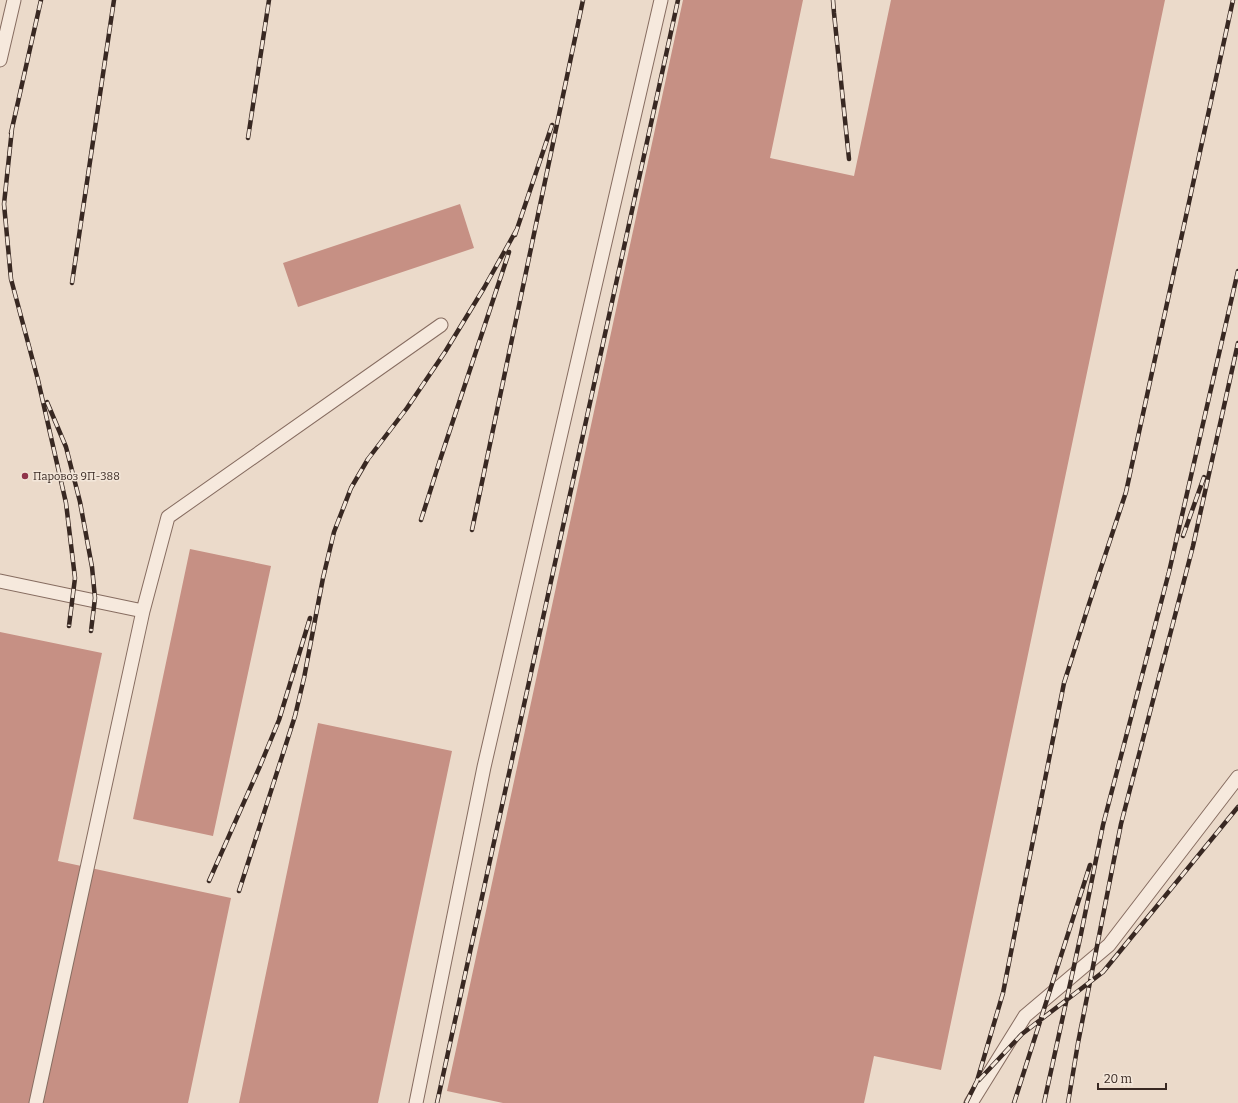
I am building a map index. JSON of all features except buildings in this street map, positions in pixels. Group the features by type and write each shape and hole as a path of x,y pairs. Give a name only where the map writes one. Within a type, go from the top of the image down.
{"lane":[{"path":"0,60 14,0"},
{"path":"416,1103 484,767 661,0"},
{"path":"36,1103 143,611 168,517 441,325"},
{"path":"0,581 143,611"},
{"path":"971,1103 1025,1016 1109,945 1238,777"}],"railway":[{"path":"11,133 41,0"},
{"path":"72,283 114,0"},
{"path":"248,138 269,0"},
{"path":"472,530 583,0"},
{"path":"437,1103 678,0"},
{"path":"833,0 849,159"},
{"path":"966,1103 977,1081 1003,993 1064,683 1126,492 1233,0"},
{"path":"515,235 552,125"},
{"path":"12,129 4,204 11,279 38,380 66,503 75,578 69,626"},
{"path":"239,891 295,716 304,678 323,578 334,532 351,488 368,459 407,408 445,352 484,288 517,229"},
{"path":"421,520 509,252"},
{"path":"1044,1103 1103,825 1169,572 1238,271"},
{"path":"1068,1103 1078,1043 1121,824 1193,546 1238,343"},
{"path":"47,402 66,447 80,502 92,567 95,598 91,631"},
{"path":"1183,536 1204,477"},
{"path":"209,881 279,720 310,618"},
{"path":"979,1080 1022,1034 1103,972 1238,807"},
{"path":"1014,1103 1090,865"}],"place":[{"name":"Паровоз 9П-388","path":"25,476"}]}
